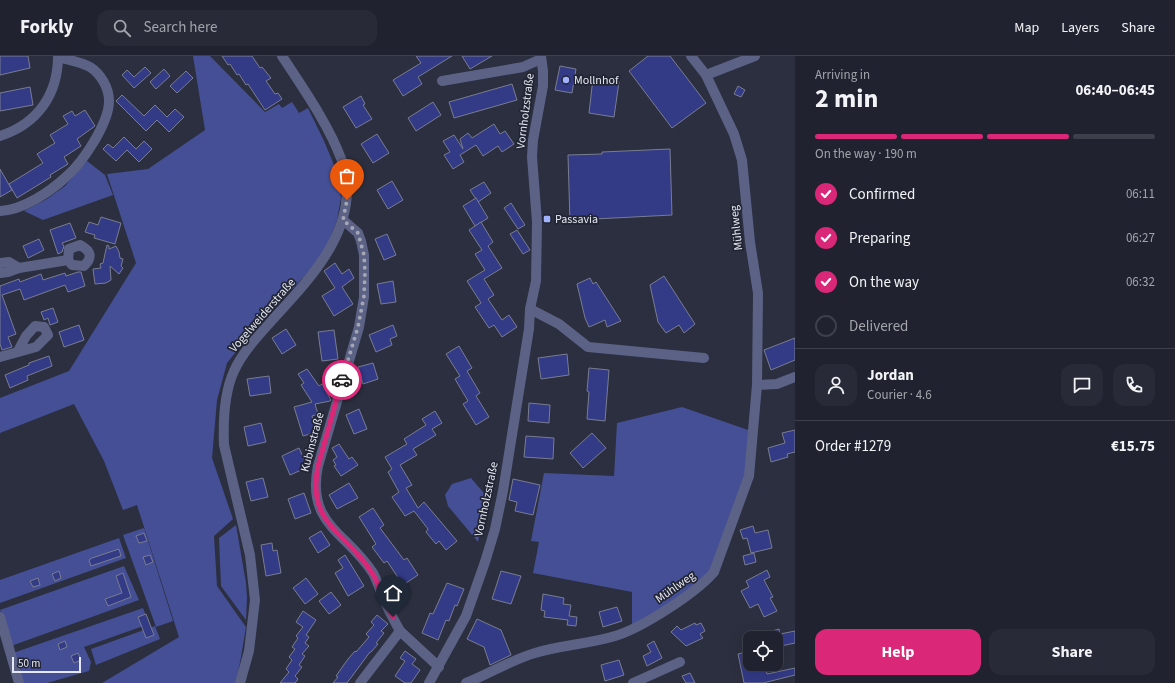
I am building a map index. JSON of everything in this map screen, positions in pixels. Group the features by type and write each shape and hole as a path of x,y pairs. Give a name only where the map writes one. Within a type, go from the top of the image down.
{"street":[{"name":"Vogelweiderstraße","path":"240,683 249,651 255,600 250,556 224,445 223,427 230,382 240,359 307,283 322,262 343,220 347,200 347,181 342,161 325,124 282,56"},
{"name":"Mühlweg","path":"466,683 488,679 521,658 536,652 616,636 651,618 681,600 709,579 714,572 748,476 757,385 758,293 750,242 742,160 734,134 706,75 691,56"},
{"path":"706,75 755,56"},
{"path":"0,136 14,132 32,119 48,100 56,80 58,57 91,67 100,76 106,86 109,100 102,125 89,150 67,176 38,198 13,208 0,211"},
{"name":"Vornholzstraße","path":"429,683 466,616 495,529 503,491 529,329 530,309 536,281 537,222 532,170 533,146 543,86 541,58 523,67 442,81"},
{"name":"Kubinstraße","path":"343,220 358,233 361,241 364,255 364,296 358,327 318,466 315,481 316,495 322,512 330,526 358,554 373,573 385,604 400,631 439,667"},
{"path":"0,273 19,268 68,260"},
{"path":"0,264 9,262 19,268"},
{"path":"530,309 559,324 588,347 704,358"},
{"path":"0,357 18,352"},
{"path":"757,385 777,384 795,377"},
{"path":"0,617 19,683"},
{"path":"360,683 400,631"},
{"path":"633,683 680,662"}],"shaded area":[{"path":"193,56 210,56 265,112 279,104 282,108 292,102 299,113 308,108 337,172 341,198 337,220 329,241 312,268 247,338 227,363 217,400 212,458 233,519 214,536 217,586 246,627 236,683 102,683 179,637 137,505 123,510 104,461 74,404 0,433 0,398 69,371 136,263 107,174 148,169 205,130"},
{"path":"87,161 105,175 113,195 43,220 24,211 47,199 65,186"},
{"path":"682,407 751,431 748,474 714,573 632,630 632,592 533,573 539,542 531,541 544,473 614,476 617,423"},
{"path":"471,478 488,498 478,542 448,506 445,495 452,484"},
{"path":"236,525 246,583 246,620 221,586 219,538"},
{"path":"144,528 173,621 156,627 123,535"},
{"path":"119,538 126,558 0,603 0,580"},
{"path":"124,566 139,600 11,646 0,610"},
{"path":"143,608 149,624 84,647 91,662 89,671 47,683 23,683 13,653"},
{"path":"155,626 160,639 96,665 91,649"}],"building":[{"path":"0,56 28,56 30,68 0,75"},
{"path":"222,56 252,56 260,68 262,67 271,78 266,81 275,94 278,93 282,99 265,110 248,84 246,85 239,74 237,75 230,64 228,65"},
{"path":"416,56 452,56 418,77 422,84 403,96 393,80 421,63"},
{"path":"462,56 492,56 470,69"},
{"path":"648,56 670,56 706,103 672,128 629,71"},
{"name":"Mollnhof","path":"560,66 576,69 572,93 555,90"},
{"path":"145,67 151,73 134,88 122,75 127,70 134,77"},
{"path":"164,69 170,76 156,89 150,82"},
{"path":"186,71 193,78 177,93 170,86"},
{"path":"593,78 619,82 614,117 589,113"},
{"path":"512,84 517,100 454,118 449,102"},
{"path":"738,86 745,90 741,97 734,94"},
{"path":"30,87 33,105 0,111 0,93"},
{"path":"122,95 144,116 155,105 167,117 175,109 184,117 169,132 157,120 146,131 116,101"},
{"path":"361,96 365,104 363,105 372,119 356,128 343,107"},
{"path":"433,102 441,115 416,131 408,118"},
{"path":"85,110 95,126 77,139 81,146 64,157 68,164 50,175 51,177 17,198 9,184 43,163 37,154 55,143 50,135 68,124 63,116 72,111 75,116"},
{"path":"494,124 500,134 505,131 514,144 502,152 498,146 483,156 476,145 460,155 464,162 453,169 444,155 450,152 443,141 454,135 463,149 460,139 468,133 472,138"},
{"path":"377,134 389,153 373,163 361,144"},
{"path":"124,137 136,149 144,141 152,149 139,162 127,150 116,161 103,149 108,144 113,148"},
{"path":"670,149 672,215 595,219 596,222 570,223 568,155"},
{"path":"0,169 12,190 0,197"},
{"path":"392,181 403,200 388,209 377,190"},
{"path":"484,182 491,193 478,202 470,190"},
{"path":"476,198 488,218 475,226 463,206"},
{"path":"511,203 525,225 518,229 504,208"},
{"path":"101,217 121,223 115,244 94,238 95,235 85,232 89,222 98,225"},
{"path":"481,222 493,242 488,246 502,268 484,279 494,295 488,299 502,320 509,315 517,327 502,337 494,325 489,328 475,307 481,303 467,281 485,270 475,254 482,250 469,230"},
{"path":"70,223 76,238 62,243 64,246 62,252 58,254 50,230"},
{"path":"517,230 530,250 523,254 510,234"},
{"path":"387,234 396,255 384,260 375,239"},
{"path":"39,239 44,250 28,258 23,246"},
{"path":"107,245 109,246 109,249 116,246 120,258 123,259 121,266 123,268 119,274 110,266 111,280 106,283 95,284 93,269 101,268 100,264 103,263"},
{"path":"335,263 342,274 349,269 354,278 342,287 353,304 334,316 322,296 335,288 324,271"},
{"path":"81,272 85,286 68,292 65,285 24,300 20,289 2,295 16,334 8,337 12,347 2,350 0,344 0,286 19,279 20,282 41,274 43,280 65,273 66,276"},
{"path":"664,276 695,324 684,333 679,325 666,333 658,322 650,285"},
{"path":"590,278 593,284 596,282 621,321 607,327 605,320 589,327 585,318 577,284"},
{"path":"393,281 396,302 381,304 377,284"},
{"path":"53,308 58,322 50,325 48,318 44,320 41,312"},
{"path":"79,325 84,340 64,347 59,332"},
{"path":"393,325 397,336 390,339 392,345 376,352 369,335"},
{"path":"286,329 296,345 282,354 272,338"},
{"path":"334,330 338,359 322,361 318,332"},
{"path":"795,338 795,360 771,370 764,350"},
{"path":"459,346 472,368 467,371 480,393 476,396 489,417 476,425 463,404 468,401 455,379 460,376 446,354"},
{"path":"567,354 569,375 541,379 538,358"},
{"path":"49,356 52,366 27,376 28,380 10,388 5,375 29,365 29,363"},
{"path":"373,363 378,379 363,384 358,367"},
{"path":"589,368 609,370 605,421 587,419"},
{"path":"307,369 319,386 322,384 331,400 315,404 318,414 312,416 317,432 303,436 294,407 312,402 301,385 304,383 298,374"},
{"path":"269,376 271,393 250,396 247,379"},
{"path":"529,403 550,405 549,423 528,421"},
{"path":"359,409 367,429 354,434 346,415"},
{"path":"435,411 442,423 432,429 436,435 413,449 417,455 400,465 412,485 406,488 418,508 424,502 457,541 446,550 439,541 436,544 426,532 428,529 414,511 405,516 392,497 399,492 388,472 392,469 385,457 407,444 404,439 426,425 422,419"},
{"path":"261,423 266,442 248,446 244,427"},
{"path":"795,430 795,452 787,454 788,457 771,462 768,448 785,443 782,433"},
{"path":"592,433 606,448 583,468 570,453"},
{"path":"526,436 554,438 553,459 524,457"},
{"path":"339,444 349,459 352,457 358,465 341,476 334,466 336,465 333,460 337,457 332,448"},
{"path":"299,448 308,467 290,475 282,456"},
{"path":"263,478 268,497 251,501 246,482"},
{"path":"513,479 540,485 533,515 515,511 517,502 509,500"},
{"path":"349,483 358,498 337,509 329,495"},
{"path":"304,493 311,513 295,519 288,499"},
{"path":"373,508 384,525 380,528 404,560 407,558 418,575 403,585 387,561 384,563 372,547 376,544 359,517"},
{"path":"753,526 755,533 768,530 772,548 751,553 747,538 743,539 740,530"},
{"path":"321,531 330,545 318,553 309,538"},
{"path":"144,533 147,541 139,543 136,536"},
{"path":"272,543 273,551 277,550 281,573 266,576 261,545"},
{"path":"119,549 121,556 91,566 89,560 92,558"},
{"path":"754,553 756,562 745,565 743,556"},
{"path":"150,555 153,562 146,565 143,557"},
{"path":"345,555 364,586 348,596 335,573 343,568 338,560"},
{"path":"767,570 770,577 764,580 773,597 770,598 777,611 764,617 758,604 750,608 741,591 749,587 746,581"},
{"path":"59,571 61,578 55,581 52,574"},
{"path":"501,571 521,576 511,604 492,599"},
{"path":"123,573 131,597 108,606 105,599 122,593 116,576"},
{"path":"38,578 40,585 33,587 30,581"},
{"path":"306,578 318,594 305,604 293,588"},
{"path":"447,583 464,589 457,606 455,605 449,621 446,620 438,640 422,633 430,613 433,614"},
{"path":"331,592 341,605 329,614 319,601"},
{"path":"543,594 564,598 563,604 571,605 569,616 577,617 576,626 567,625 568,620 544,617 545,611 541,610"},
{"path":"617,607 622,621 603,627 599,612"},
{"path":"303,611 316,620 306,635 309,637 305,643 309,646 302,654 305,656 299,665 302,667 295,676 298,679 295,683 280,683 289,672 286,669 292,660 289,657 295,649 292,647 298,638 296,636 303,627 296,622"},
{"path":"146,614 154,635 146,638 138,617"},
{"path":"377,615 388,624 381,631 384,633 376,643 378,644 370,652 347,683 333,683 348,659 369,637 366,634 374,625 371,622"},
{"path":"477,619 501,630 511,655 490,665 484,647 467,639"},
{"path":"695,623 696,625 701,623 705,631 700,634 703,638 686,646 671,632 677,626 681,630"},
{"path":"795,631 795,643 783,646 783,633"},
{"path":"65,641 67,647 60,650 58,644"},
{"path":"654,641 662,658 647,666 643,656 651,652 647,645"},
{"path":"405,651 416,659 412,664 420,670 411,683 405,683 395,676 405,661 400,658"},
{"path":"78,653 81,660 74,663 71,656"},
{"path":"743,653 743,671 766,671 767,674 795,668 795,675 763,683 744,683 738,654"},
{"path":"619,660 624,675 605,681 601,665"},
{"path":"690,673 695,683 686,683 682,676"}],"way so far":[{"path":"342,380 362,312 365,272 364,255 358,233 343,220 347,200"}],"place":[{"name":"Mollnhof","path":"566,80"},
{"name":"Passavia","path":"547,219"}],"route":[{"path":"342,380 318,466 315,481 316,495 322,512 330,526 358,554 373,573 385,604 393,617"}]}
